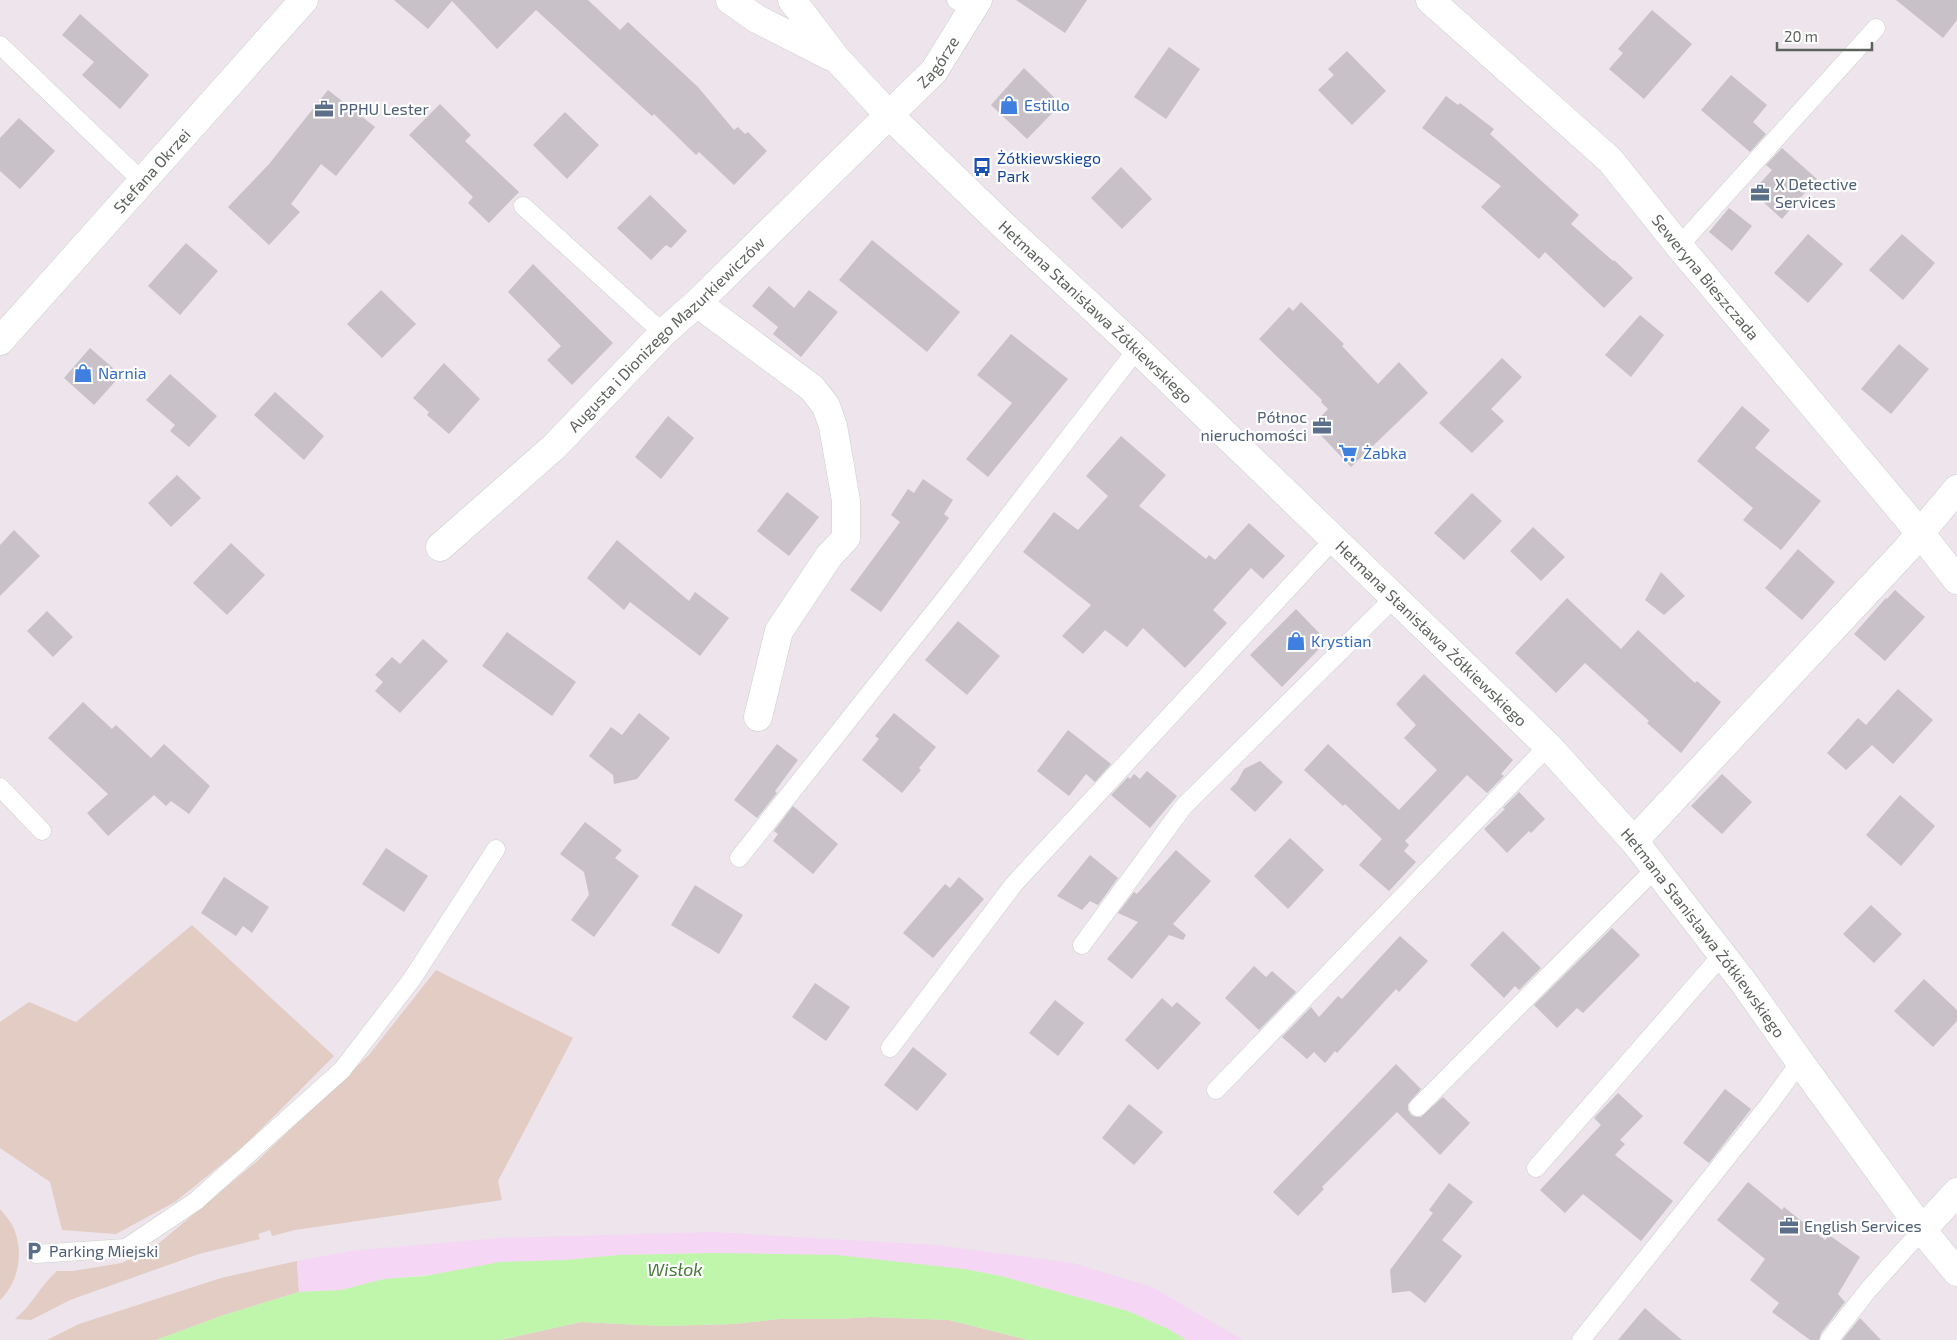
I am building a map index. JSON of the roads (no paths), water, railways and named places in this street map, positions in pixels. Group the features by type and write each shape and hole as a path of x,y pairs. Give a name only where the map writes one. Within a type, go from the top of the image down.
{"street":[{"name":"Stefana Okrzei","path":"0,342 304,0"},
{"name":"Hetmana Stanisława Żółkiewskiego","path":"730,0 758,19 836,58"},
{"name":"Hetmana Stanisława Żółkiewskiego","path":"792,0 836,58 889,115 1137,349 1548,746 1634,841 1744,983 1922,1230 1957,1272"},
{"name":"Seweryna Bieszczada","path":"1430,0 1610,160 1679,246 1921,534 1957,580"},
{"name":"Zagórze","path":"889,115 934,71 969,3"},
{"name":"Augusta i Dionizego Mazurkiewiczów","path":"440,547 555,446 663,333 697,303 889,115"},
{"path":"697,303 812,388 826,406 833,426 846,501 846,538 829,556 779,631 758,717"},
{"path":"1634,841 1921,534 1957,489"},
{"path":"1922,1230 1957,1192"}],"lane":[{"path":"1679,246 1876,28"},
{"path":"0,45 143,182"},
{"path":"524,206 663,333"},
{"path":"739,858 950,592 1137,349"},
{"path":"890,1048 1014,884 1334,539"},
{"path":"1082,945 1184,806 1395,597"},
{"path":"1216,1090 1548,746"},
{"path":"0,787 42,831"},
{"path":"36,1254 126,1248 196,1201 342,1070 412,979 496,849"},
{"path":"1418,1106 1655,869"},
{"path":"1536,1168 1722,955"},
{"path":"1581,1340 1768,1106 1800,1062"},
{"path":"1829,1340 1869,1289 1922,1230"}],"water":[{"name":"Wisłok","path":"715,1253 837,1255 964,1269 1001,1276 1128,1311 1170,1330 1186,1340 1028,1340 949,1320 871,1317 779,1319 734,1324 663,1326 581,1322 500,1340 156,1340 224,1315 299,1292 341,1290 384,1279 425,1276 500,1262 565,1260 619,1255"}],"place":[{"name":"Estillo","path":"1009,105"},
{"name":"PPHU Lester","path":"324,109"},
{"name":"Żółkiewskiego Park","path":"982,167"},
{"name":"X Detective Services","path":"1760,193"},
{"name":"Narnia","path":"83,373"},
{"name":"Północ nieruchomości","path":"1322,426"},
{"name":"Żabka","path":"1348,453"},
{"name":"Krystian","path":"1296,641"},
{"name":"English Services","path":"1789,1226"},
{"name":"Parking Miejski","path":"34,1251"}]}
